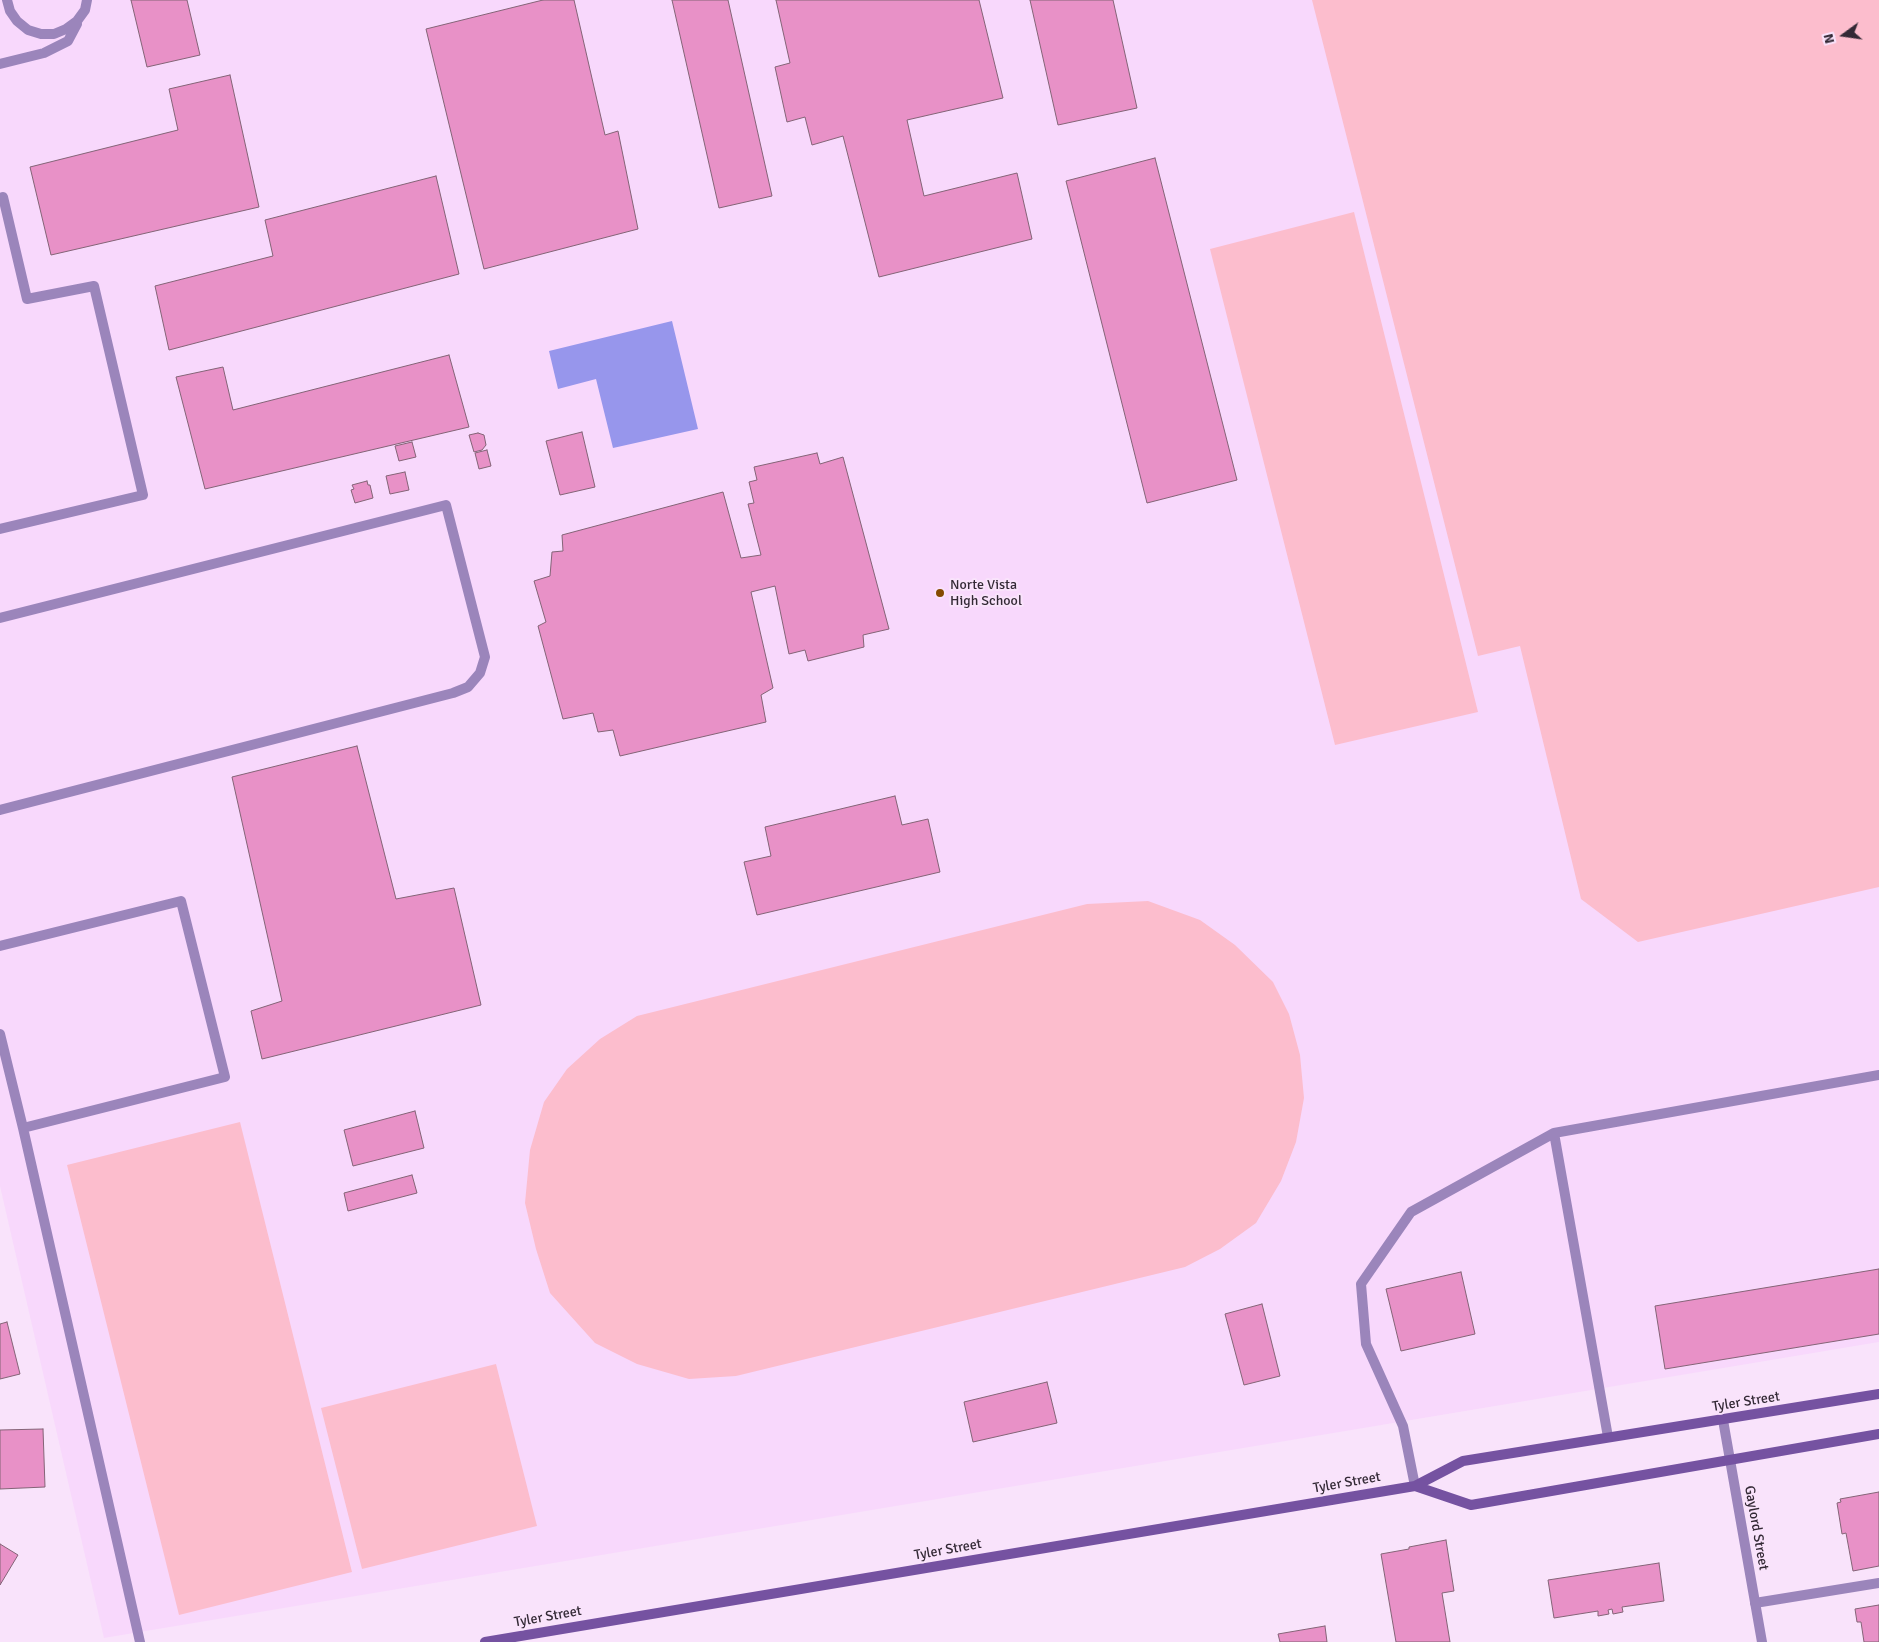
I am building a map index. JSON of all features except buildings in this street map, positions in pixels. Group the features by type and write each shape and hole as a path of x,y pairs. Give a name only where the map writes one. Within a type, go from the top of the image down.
{"main road":[{"name":"Tyler Street","path":"485,1642 1415,1486 1463,1461 1879,1394"},
{"name":"Tyler Street","path":"1415,1486 1471,1505 1879,1434"}],"street":[{"path":"7,0 10,10 17,21 28,30 41,34 54,34 66,30 77,21 86,5"},
{"path":"0,64 44,53 68,41 86,5"},
{"path":"0,198 3,197 27,299 94,286 143,495 0,529"},
{"path":"0,618 446,505 486,657 480,673 468,687 453,694 0,810"},
{"path":"0,946 181,901 225,1077 23,1128"},
{"path":"0,1034 140,1642"},
{"path":"1415,1486 1403,1426 1366,1344 1361,1284 1411,1212 1554,1133 1879,1075"},
{"path":"1554,1133 1608,1438"},
{"name":"Gaylord Street","path":"1723,1420 1762,1642"},
{"path":"1755,1603 1879,1583"}],"shaded area":[{"name":"Norte Vista High School","path":"0,0 1879,0 1879,1342 104,1638 0,1186"},
{"path":"1312,0 1879,0 1879,887 1638,942 1581,899 1520,646 1478,656"},
{"path":"1354,212 1478,712 1335,745 1210,249"},
{"path":"672,321 698,429 613,448 596,379 558,389 549,351"},
{"path":"1148,901 1200,920 1235,945 1273,982 1289,1014 1300,1055 1304,1098 1296,1142 1281,1181 1256,1223 1220,1249 1185,1267 736,1376 689,1379 637,1364 595,1343 550,1293 536,1249 525,1203 530,1150 544,1102 567,1069 600,1039 637,1016 1087,904"},
{"path":"240,1122 352,1572 179,1615 67,1165"},
{"path":"496,1364 537,1526 362,1569 321,1408"}],"place":[{"name":"Norte Vista High School","path":"940,593"}]}
